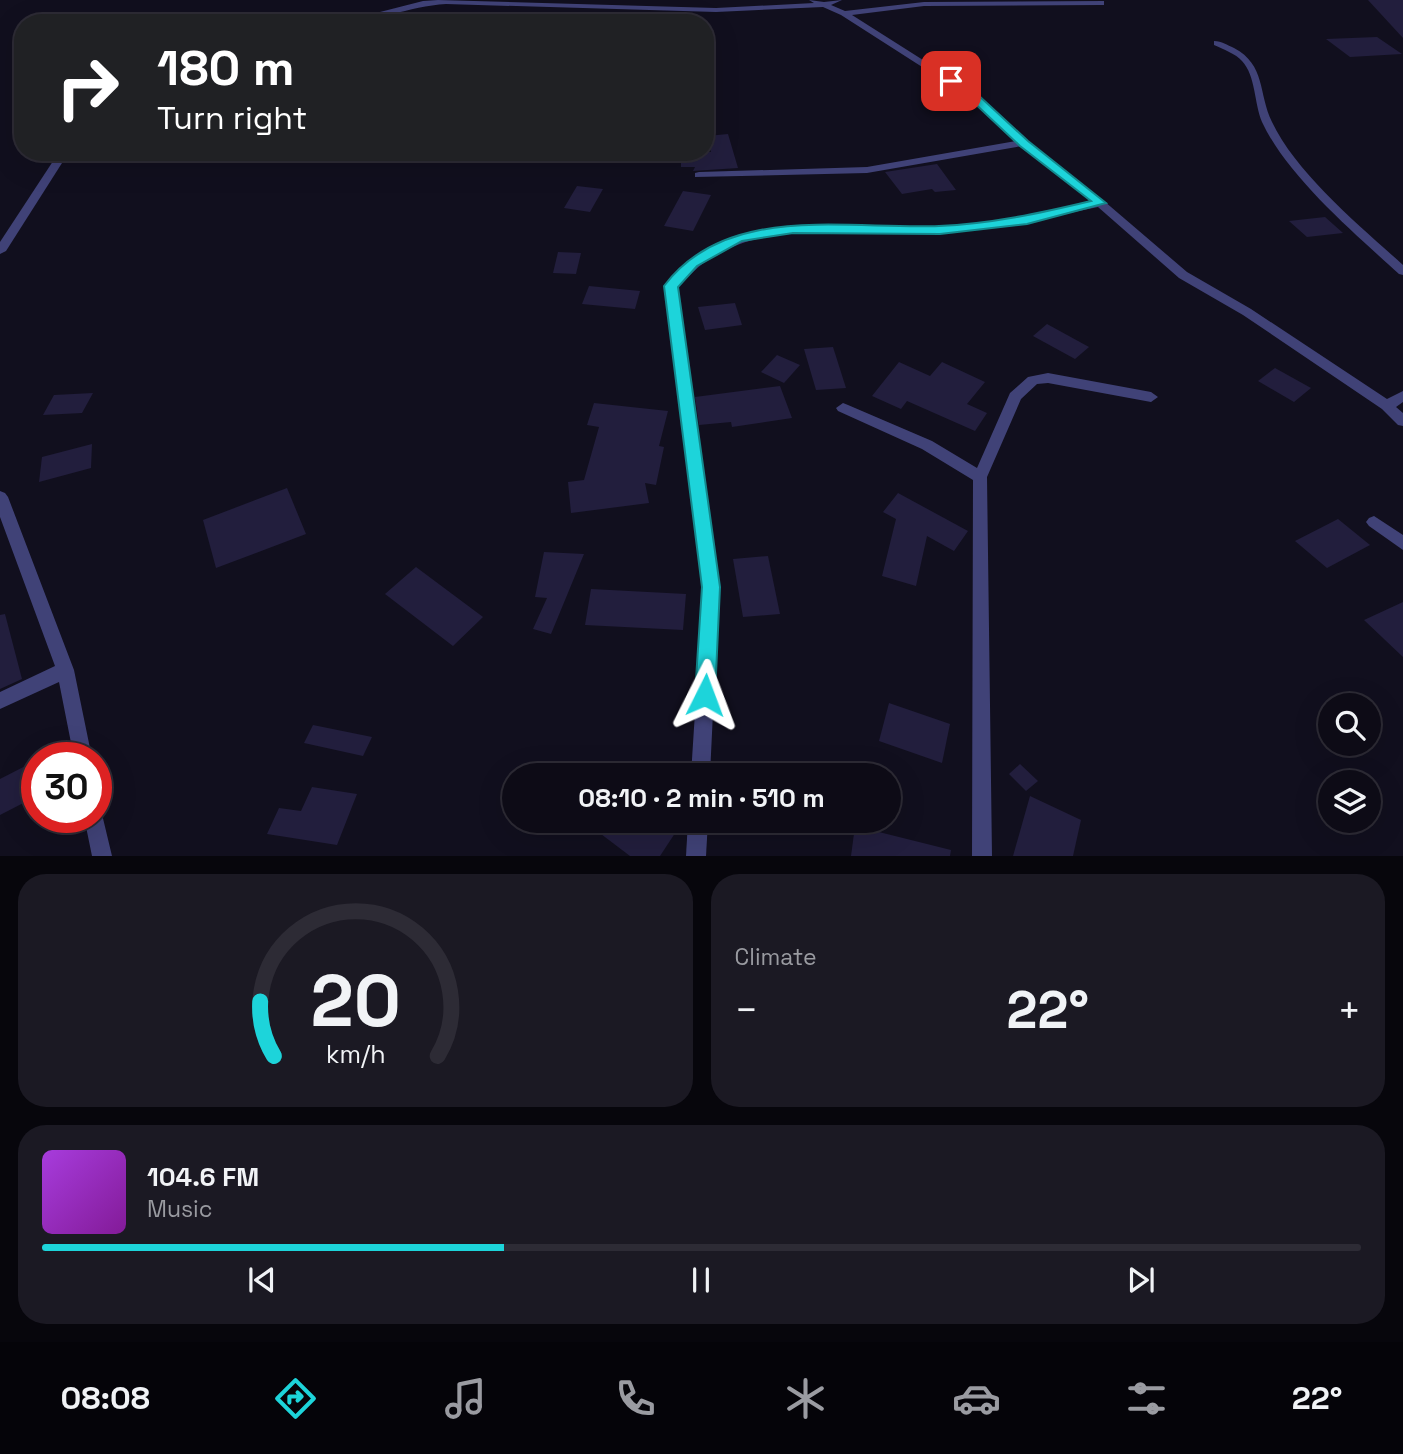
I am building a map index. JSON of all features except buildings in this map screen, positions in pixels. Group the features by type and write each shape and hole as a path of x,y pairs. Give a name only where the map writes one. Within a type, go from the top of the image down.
{"street":[{"path":"378,14 423,3 446,2 716,10 838,0"},
{"path":"818,2 844,13 972,95 1024,143 1100,203 1183,275 1247,312 1387,406 1403,421"},
{"path":"844,13 924,4 1101,3"},
{"path":"1217,43 1244,57 1252,69 1266,120 1283,151 1347,221 1403,271"},
{"path":"699,174 867,170 1024,143"},
{"path":"0,251 58,161"},
{"path":"701,763 711,587 671,286 693,263 738,238 793,229 940,230 1027,220 1100,203"},
{"path":"982,856 980,477 1015,396 1033,380 1048,378 1151,397"},
{"path":"1387,406 1403,396"},
{"path":"842,408 928,445 980,477"},
{"path":"0,497 65,670 79,742"},
{"path":"1374,522 1403,544"},
{"path":"0,701 65,670"},
{"path":"97,833 102,856"},
{"path":"696,856 697,833"}],"route":[{"path":"705,695 711,587 671,286 693,263 738,238 793,229 940,230 1027,220 1100,203 1024,143 972,95 951,81"}]}
